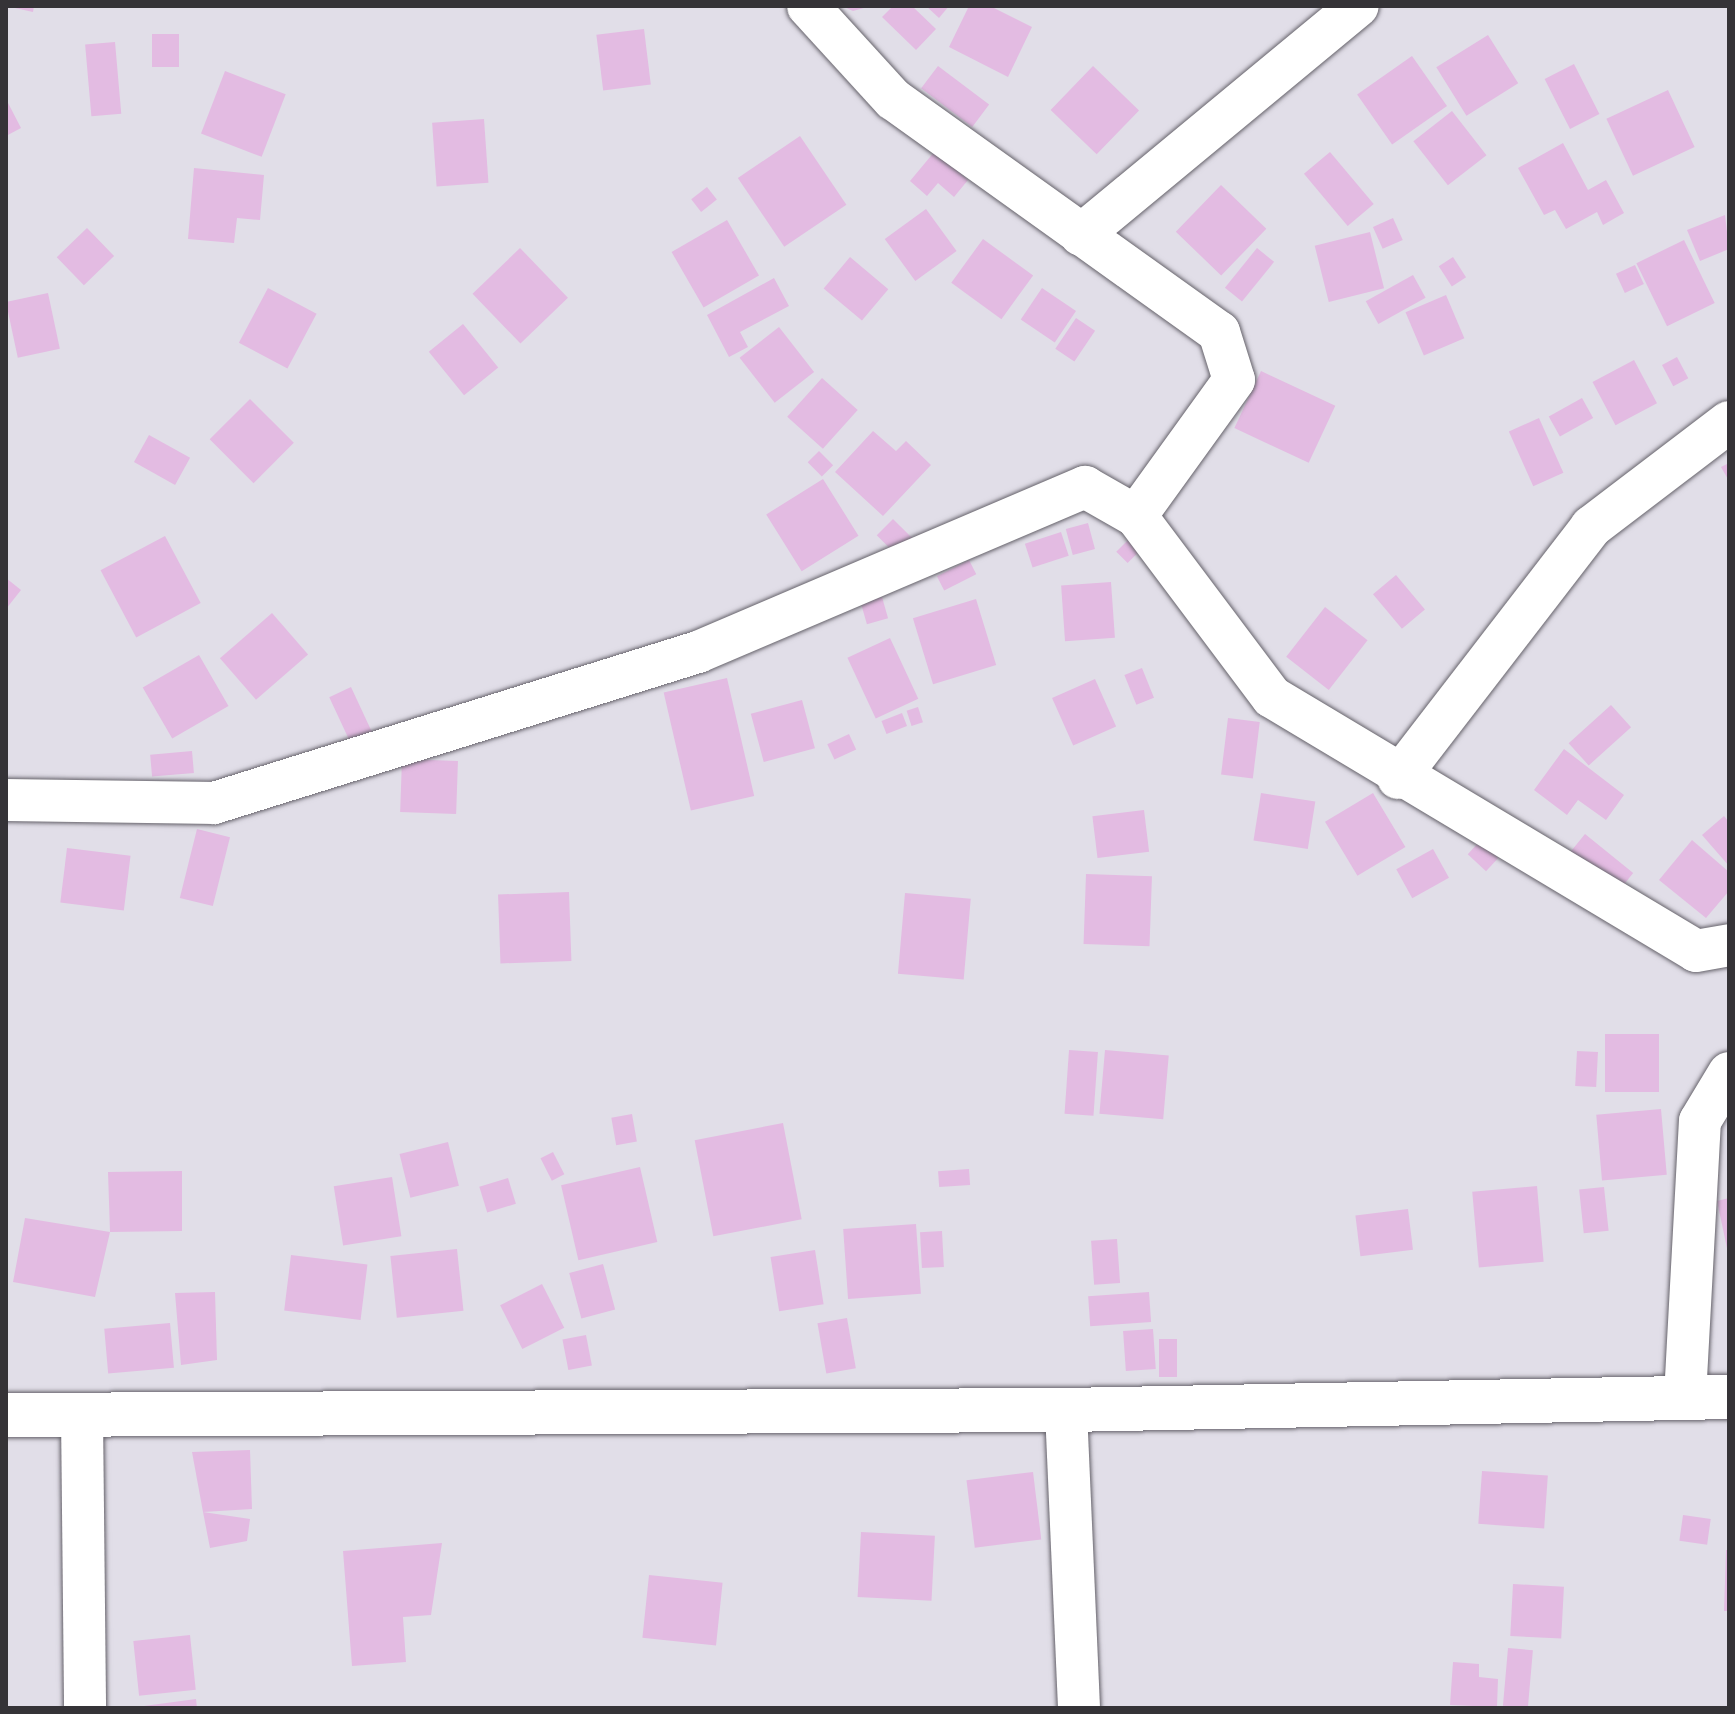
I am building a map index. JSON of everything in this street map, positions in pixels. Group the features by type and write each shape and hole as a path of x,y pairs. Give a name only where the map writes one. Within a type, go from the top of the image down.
{"street":[{"path":"808,6 893,99 1219,332 1234,380 1136,516"},
{"path":"1081,235 1358,6"},
{"path":"1398,778 1591,527 1729,422"},
{"path":"6,800 214,803 698,652 1085,487 1136,516 1272,697 1398,778 1696,951 1729,945"},
{"path":"1685,1397 1700,1121 1729,1073"},
{"path":"6,1415 1066,1410 1729,1397"},
{"path":"1066,1410 1079,1708"},
{"path":"82,1415 85,1708"}],"building":[{"path":"6,6 34,6 33,12"},
{"path":"842,6 871,6 853,11"},
{"path":"893,6 912,6 936,29 916,50 882,17"},
{"path":"926,6 949,6 939,18"},
{"path":"969,6 990,6 1032,27 1008,77 949,47"},
{"path":"644,29 651,85 603,90 596,35"},
{"path":"152,34 179,34 179,67 152,67"},
{"path":"1488,35 1518,83 1466,116 1436,67"},
{"path":"115,42 121,114 91,116 85,45"},
{"path":"1412,56 1447,106 1392,144 1357,94"},
{"path":"1574,64 1599,114 1570,129 1545,79"},
{"path":"938,66 989,105 972,127 921,88"},
{"path":"1093,66 1139,110 1097,154 1051,110"},
{"path":"225,71 286,94 262,157 201,134"},
{"path":"1668,90 1695,147 1633,176 1606,119"},
{"path":"6,99 21,128 6,136"},
{"path":"1452,111 1486,155 1448,185 1413,141"},
{"path":"484,119 488,183 437,186 432,123"},
{"path":"800,136 846,205 784,247 738,178"},
{"path":"1563,143 1588,190 1606,180 1624,213 1603,225 1597,212 1566,229 1555,210 1544,215 1518,168"},
{"path":"935,151 968,180 954,197 938,183 927,196 910,181"},
{"path":"1330,152 1374,204 1348,226 1304,174"},
{"path":"194,168 264,175 260,220 237,218 234,243 188,239"},
{"path":"1221,185 1266,229 1221,276 1176,232"},
{"path":"707,187 717,200 701,212 691,199"},
{"path":"926,209 957,251 915,281 885,239"},
{"path":"1725,215 1729,249 1700,261 1687,230"},
{"path":"1393,218 1403,240 1383,249 1373,227"},
{"path":"727,220 759,275 704,307 672,252"},
{"path":"87,228 114,256 84,285 57,257"},
{"path":"1370,232 1384,288 1329,302 1315,246"},
{"path":"983,239 1033,275 1001,319 951,283"},
{"path":"1684,240 1715,303 1667,326 1636,263"},
{"path":"520,248 568,298 520,343 473,294"},
{"path":"1257,248 1274,262 1242,301 1225,288"},
{"path":"850,257 888,289 862,321 824,288"},
{"path":"1453,257 1466,277 1452,286 1439,266"},
{"path":"1635,265 1644,284 1625,293 1616,274"},
{"path":"1413,275 1426,298 1378,324 1366,301"},
{"path":"774,278 789,306 740,332 748,347 729,357 707,315"},
{"path":"268,288 317,314 287,369 239,343"},
{"path":"1042,288 1076,311 1055,342 1021,320"},
{"path":"48,293 60,349 18,358 6,302"},
{"path":"1446,295 1464,338 1424,355 1405,312"},
{"path":"1076,318 1095,331 1074,362 1055,349"},
{"path":"463,324 498,368 464,395 429,352"},
{"path":"779,327 814,372 775,403 740,358"},
{"path":"1677,357 1688,378 1673,386 1662,365"},
{"path":"1634,360 1657,403 1616,425 1593,382"},
{"path":"1261,371 1335,406 1309,463 1234,428"},
{"path":"822,378 858,410 823,449 787,417"},
{"path":"1582,398 1593,418 1560,437 1549,416"},
{"path":"250,399 294,443 254,483 210,439"},
{"path":"1539,418 1563,473 1533,486 1509,431"},
{"path":"873,431 896,451 906,441 931,465 883,516 835,472"},
{"path":"149,435 190,458 175,485 134,462"},
{"path":"819,451 833,465 822,476 808,462"},
{"path":"1729,463 1729,481 1721,467"},
{"path":"823,479 859,536 802,571 766,515"},
{"path":"893,519 912,538 896,554 877,535"},
{"path":"1088,523 1095,549 1073,555 1066,529"},
{"path":"1061,532 1069,556 1033,568 1025,544"},
{"path":"165,536 201,603 136,637 101,570"},
{"path":"1129,539 1140,550 1128,563 1116,552"},
{"path":"969,560 976,574 944,591 937,576"},
{"path":"1396,575 1425,609 1402,629 1373,594"},
{"path":"6,578 21,590 6,609"},
{"path":"1111,582 1115,638 1065,641 1061,585"},
{"path":"882,597 888,618 867,624 861,603"},
{"path":"976,599 996,665 933,684 913,618"},
{"path":"1325,607 1368,640 1329,690 1286,657"},
{"path":"272,613 308,655 256,700 220,658"},
{"path":"890,638 918,699 876,719 847,658"},
{"path":"199,655 228,706 172,739 143,688"},
{"path":"1142,668 1154,698 1136,705 1124,675"},
{"path":"727,678 754,796 691,811 664,693"},
{"path":"1095,679 1116,727 1073,746 1052,698"},
{"path":"351,687 373,734 351,744 329,697"},
{"path":"802,700 815,748 764,762 751,714"},
{"path":"1611,705 1631,727 1589,765 1569,743"},
{"path":"918,707 923,722 912,726 907,711"},
{"path":"902,713 907,726 886,734 881,721"},
{"path":"1228,718 1260,722 1253,778 1221,775"},
{"path":"849,734 856,749 834,760 827,744"},
{"path":"1564,749 1624,795 1606,820 1578,800 1567,815 1534,790"},
{"path":"192,751 194,773 152,777 150,755"},
{"path":"402,759 458,761 456,814 400,812"},
{"path":"1261,793 1315,802 1308,849 1253,840"},
{"path":"1373,793 1405,847 1357,876 1325,822"},
{"path":"1144,810 1149,852 1098,858 1092,816"},
{"path":"1724,816 1729,822 1729,866 1702,835"},
{"path":"197,829 230,837 213,906 180,898"},
{"path":"1585,834 1633,873 1613,898 1565,859"},
{"path":"1692,840 1729,872 1729,891 1706,918 1659,880"},
{"path":"1480,841 1498,858 1486,871 1468,854"},
{"path":"67,848 131,856 124,910 60,903"},
{"path":"1433,849 1449,878 1412,898 1396,869"},
{"path":"1086,874 1152,876 1150,946 1084,944"},
{"path":"569,892 571,961 500,963 498,894"},
{"path":"905,893 971,899 964,979 898,974"},
{"path":"1605,1034 1659,1034 1659,1092 1605,1092"},
{"path":"1069,1050 1098,1052 1093,1116 1065,1114"},
{"path":"1105,1050 1169,1056 1163,1119 1099,1114"},
{"path":"1577,1051 1598,1052 1596,1087 1575,1086"},
{"path":"1661,1109 1667,1175 1602,1180 1596,1115"},
{"path":"632,1114 637,1142 616,1145 611,1118"},
{"path":"783,1123 802,1219 713,1236 695,1140"},
{"path":"448,1142 459,1186 410,1198 399,1154"},
{"path":"553,1152 564,1174 552,1181 541,1158"},
{"path":"640,1167 657,1242 578,1260 561,1185"},
{"path":"969,1169 970,1185 939,1187 938,1171"},
{"path":"182,1171 182,1231 110,1232 108,1172"},
{"path":"392,1177 401,1236 343,1245 334,1186"},
{"path":"508,1178 516,1204 487,1213 479,1187"},
{"path":"1537,1186 1544,1262 1479,1267 1472,1192"},
{"path":"1604,1187 1609,1231 1584,1233 1579,1190"},
{"path":"1729,1198 1729,1253 1728,1253 1717,1201"},
{"path":"1408,1209 1413,1250 1360,1256 1355,1215"},
{"path":"25,1218 110,1232 95,1297 13,1282"},
{"path":"916,1224 921,1294 848,1299 843,1229"},
{"path":"942,1231 944,1267 922,1268 920,1232"},
{"path":"1117,1239 1120,1283 1094,1285 1091,1241"},
{"path":"457,1249 463,1311 397,1318 390,1256"},
{"path":"815,1250 824,1304 779,1311 771,1257"},
{"path":"291,1255 367,1264 361,1320 284,1311"},
{"path":"603,1264 615,1309 581,1318 569,1273"},
{"path":"542,1284 564,1328 522,1349 500,1305"},
{"path":"215,1292 217,1360 181,1365 175,1293"},
{"path":"1149,1292 1151,1322 1090,1326 1088,1296"},
{"path":"847,1318 856,1368 826,1373 817,1323"},
{"path":"170,1323 174,1368 108,1374 104,1329"},
{"path":"1153,1329 1156,1369 1126,1371 1123,1331"},
{"path":"586,1335 592,1365 568,1370 562,1340"},
{"path":"1159,1339 1177,1339 1177,1377 1159,1377"},
{"path":"250,1450 252,1509 203,1512 192,1452"},
{"path":"1482,1471 1548,1476 1544,1528 1478,1524"},
{"path":"1033,1472 1041,1539 975,1548 966,1480"},
{"path":"203,1512 250,1519 247,1541 210,1548"},
{"path":"1683,1515 1711,1519 1707,1545 1679,1541"},
{"path":"861,1532 935,1536 931,1601 858,1597"},
{"path":"442,1543 431,1615 403,1617 406,1662 352,1666 343,1551"},
{"path":"1726,1550 1729,1550 1729,1611 1724,1611"},
{"path":"649,1575 723,1583 716,1645 642,1638"},
{"path":"1513,1584 1564,1587 1561,1639 1510,1636"},
{"path":"190,1635 196,1690 139,1696 133,1641"},
{"path":"1508,1648 1533,1650 1528,1708 1503,1706"},
{"path":"1453,1662 1479,1664 1479,1677 1498,1679 1497,1707 1450,1705"},
{"path":"196,1699 197,1708 144,1708 144,1706"}]}
